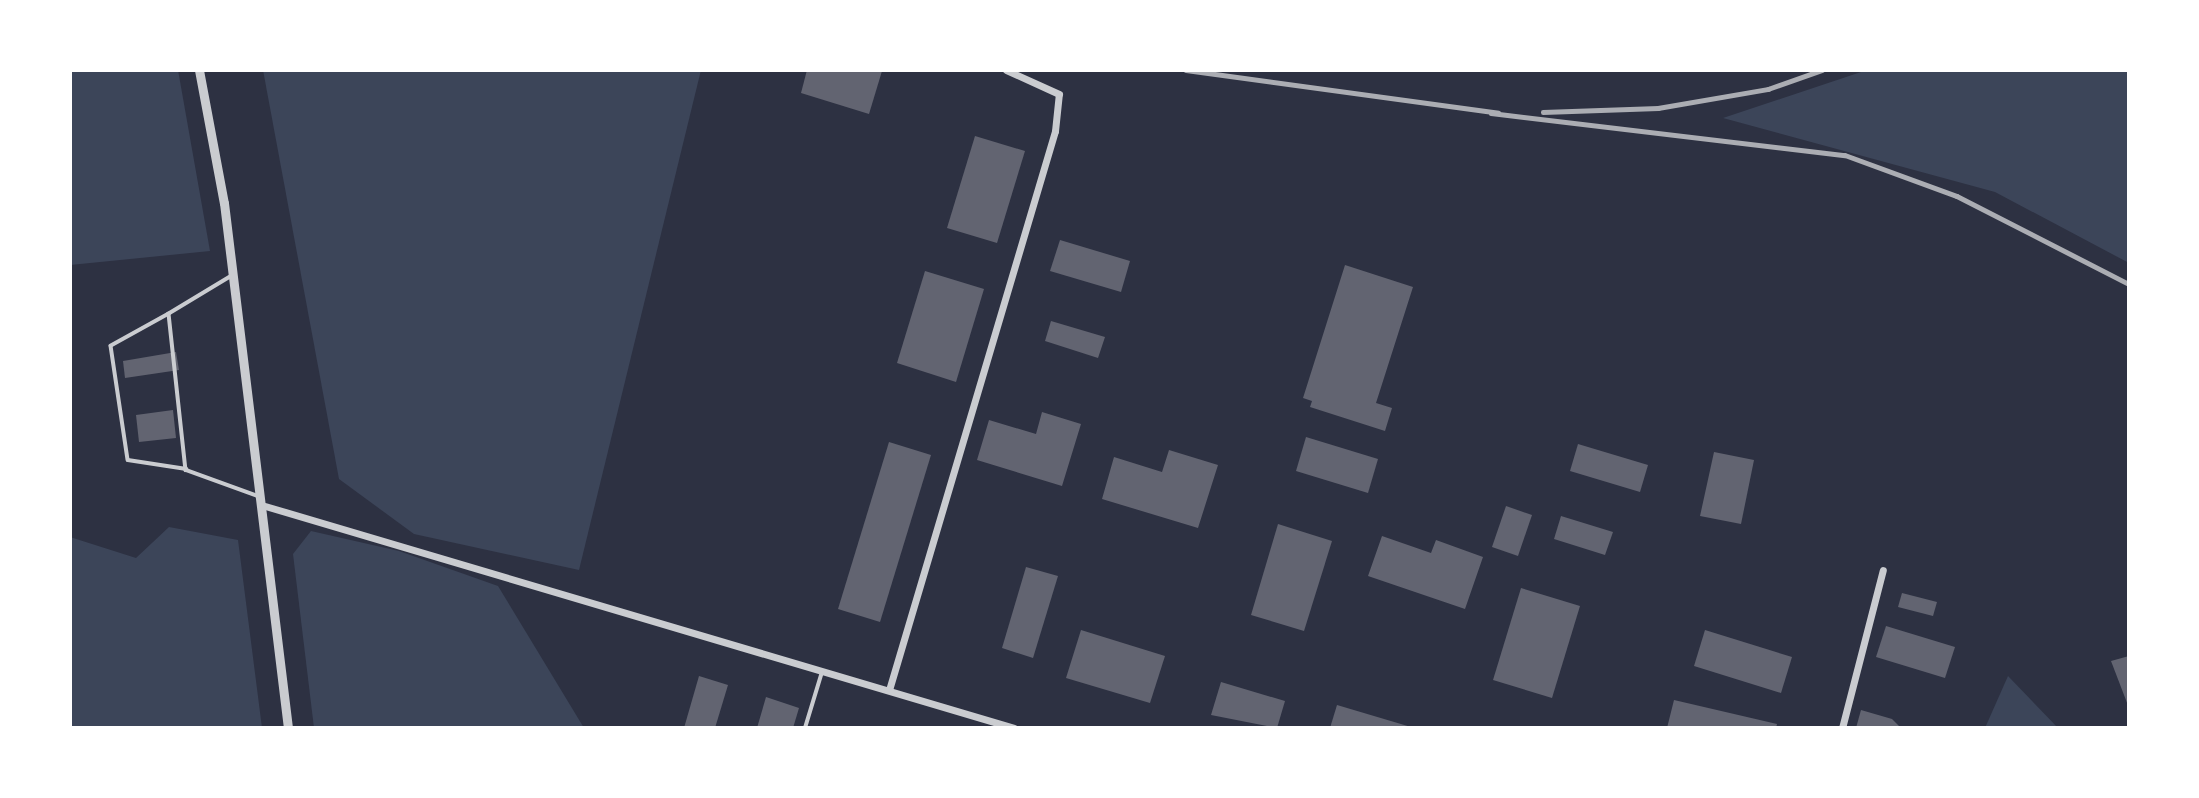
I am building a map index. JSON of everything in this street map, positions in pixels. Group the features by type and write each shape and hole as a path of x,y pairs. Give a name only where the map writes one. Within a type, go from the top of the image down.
{"street":[{"path":"199,70 234,275 264,502 288,728"},
{"path":"889,690 1055,131 1059,94 1006,70"},
{"path":"264,502 1014,728"},
{"path":"1842,728 1883,570"}],"lane":[{"path":"234,275 111,346 128,460 186,470 264,502"},
{"path":"169,314 186,470"},
{"path":"805,728 821,672"}],"shaded area":[{"path":"70,70 178,70 210,251 70,265"},
{"path":"263,70 701,70 579,570 414,534 339,479"},
{"path":"1867,70 2129,70 2129,263 1995,192 1723,118"},
{"path":"169,527 238,540 262,728 70,728 70,537 136,558"},
{"path":"311,531 399,551 498,586 584,728 314,728 293,554"},
{"path":"2008,676 2058,728 1985,728"}],"building":[{"path":"807,70 882,71 869,114 801,93"},
{"path":"975,136 1025,151 997,243 947,228"},
{"path":"1060,240 1130,261 1121,292 1050,271"},
{"path":"1345,265 1413,287 1376,403 1392,408 1385,431 1310,407 1312,401 1303,398"},
{"path":"925,271 984,289 956,382 897,363"},
{"path":"1051,321 1105,337 1098,358 1045,341"},
{"path":"176,352 179,370 125,378 123,361"},
{"path":"173,410 176,438 139,442 136,415"},
{"path":"1042,412 1081,424 1062,486 977,460 989,420 1036,434"},
{"path":"1306,437 1378,459 1368,493 1296,471"},
{"path":"889,442 931,455 880,622 838,609"},
{"path":"1578,444 1648,465 1640,492 1570,471"},
{"path":"1169,450 1218,465 1198,528 1102,499 1114,457 1162,472"},
{"path":"1714,452 1754,460 1741,524 1700,516"},
{"path":"1506,506 1532,515 1518,556 1492,547"},
{"path":"1561,516 1613,532 1605,555 1554,539"},
{"path":"1278,524 1332,541 1304,631 1251,615"},
{"path":"1382,536 1431,553 1436,540 1483,557 1465,609 1368,576"},
{"path":"1026,567 1058,576 1033,658 1002,648"},
{"path":"1521,588 1580,606 1552,698 1493,680"},
{"path":"1902,593 1937,602 1933,616 1898,607"},
{"path":"1886,626 1955,647 1945,678 1876,657"},
{"path":"1081,630 1165,656 1150,703 1066,678"},
{"path":"1705,630 1792,657 1781,693 1694,666"},
{"path":"2129,656 2129,708 2111,661"},
{"path":"699,676 728,685 715,728 684,728"},
{"path":"1221,682 1285,701 1277,728 1211,715"},
{"path":"766,697 799,708 793,728 757,728"},
{"path":"1674,700 1777,724 1776,728 1667,728"},
{"path":"1337,705 1411,727 1411,728 1330,728"},
{"path":"1861,710 1892,719 1901,728 1856,728"}],"railway":[{"path":"1186,70 1498,113"},
{"path":"1543,112 1658,108 1768,89 1822,70"},
{"path":"1491,113 1845,155 1957,196 2129,284"}]}
